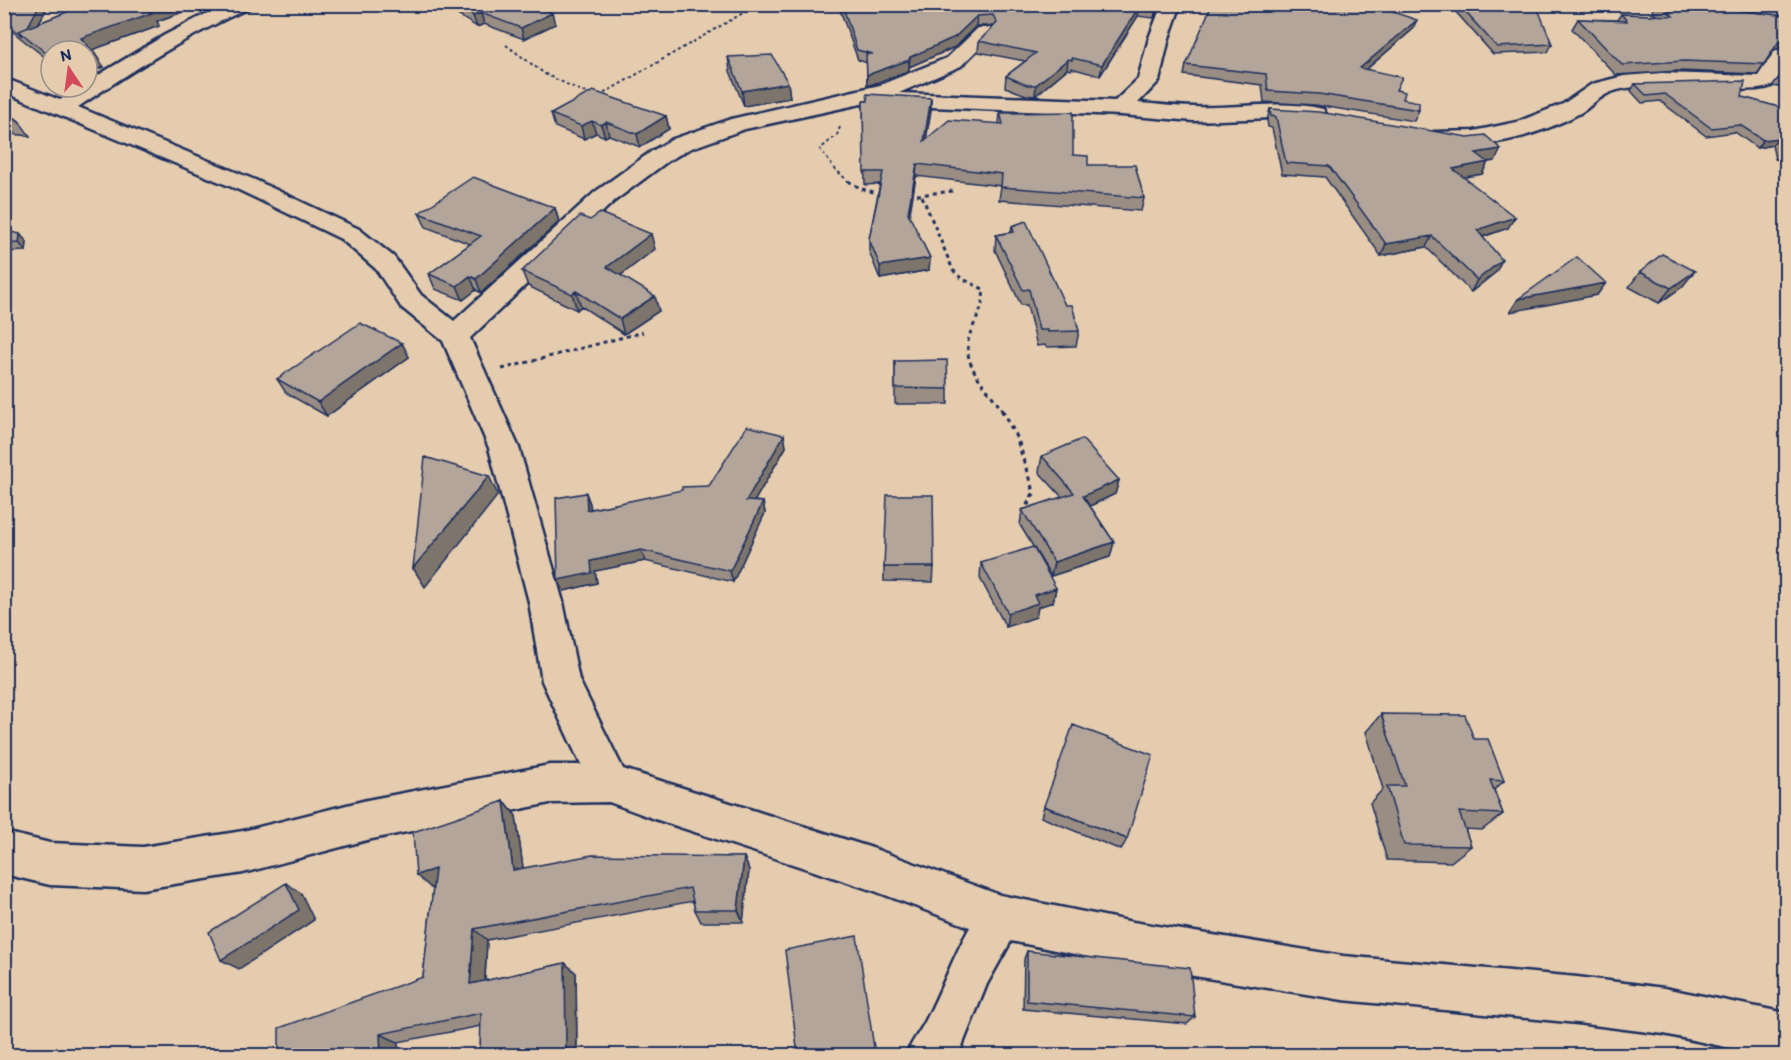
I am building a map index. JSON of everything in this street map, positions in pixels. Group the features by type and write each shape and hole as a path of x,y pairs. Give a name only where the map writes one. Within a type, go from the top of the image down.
{"street":[{"path":"62,108 187,30 242,4"},
{"path":"1121,108 1148,81 1159,38 1173,4"},
{"path":"455,336 604,197 660,156 681,144 713,132 861,98 917,79 954,62 985,32"},
{"path":"1423,133 1462,139 1489,136 1552,118 1574,108 1588,94 1622,83 1760,82 1766,80 1781,56 1786,54"},
{"path":"9,90 62,108 247,185 350,234 385,263 411,301 455,336 504,448 546,602 561,681 609,783"},
{"path":"861,98 1121,108 1194,114 1272,111 1337,117"},
{"path":"4,853 50,864 143,868 243,852 367,820 550,784 609,783 655,800 872,869 1000,916 1133,944 1343,978 1565,999 1653,1010 1786,1036"},
{"path":"930,1056 942,1038 970,970 1000,916"}],"path":[{"path":"597,97 752,8 763,4"},
{"path":"506,45 527,63 552,79 597,97 609,99"},
{"path":"811,109 838,124 841,129 833,140 820,149 828,161 853,187 868,193 887,195"},
{"path":"899,195 922,196 953,191"},
{"path":"922,196 953,270 962,278 983,289 985,296 980,314 970,334 966,352 976,377 1001,408 1019,442 1034,493 1024,512"},
{"path":"474,376 643,332"}],"building":[{"path":"4,4 40,4 27,28 19,31 22,36 4,22"},
{"path":"87,4 161,4 147,10 152,13 82,39 39,39 39,47 19,31"},
{"path":"454,4 537,4 552,13 521,28 481,13 473,16"},
{"path":"842,4 1158,4 1156,8 1140,5 1102,65 1068,59 1036,85 1027,85 1006,76 1036,53 979,41 997,23 993,15 977,16 955,37 910,57 909,60 867,75 866,54 873,54 857,50"},
{"path":"1212,4 1349,4 1357,7 1359,4 1369,4 1417,20 1360,68 1402,77 1396,90 1405,92 1403,99 1419,102 1419,110 1319,94 1268,91 1266,74 1186,65"},
{"path":"1661,4 1684,4 1786,16 1786,38 1779,41 1764,64 1684,61 1622,65 1578,19 1627,21 1621,14 1673,16"},
{"path":"1459,5 1538,9 1552,44 1497,47"},
{"path":"772,55 788,83 742,91 728,57"},
{"path":"1786,68 1786,77 1780,76"},
{"path":"1745,81 1742,97 1786,109 1786,152 1781,151 1778,138 1763,140 1740,125 1711,128 1665,94 1647,96 1635,84"},
{"path":"593,91 666,116 637,134 606,122 601,125 592,121 581,126 551,114"},
{"path":"867,94 931,98 924,141 949,120 1003,124 1000,113 1073,112 1073,155 1088,156 1088,165 1135,165 1144,198 1001,187 1002,174 917,164 908,213 930,258 880,266 869,239 883,172 864,172 863,101 868,101"},
{"path":"4,109 19,121 4,119"},
{"path":"1270,109 1319,112 1468,137 1485,135 1501,149 1476,153 1488,162 1453,169 1515,217 1477,230 1502,260 1477,280 1432,236 1386,244 1329,166 1286,163 1276,117 1271,116"},
{"path":"473,177 555,208 476,279 470,276 457,286 429,274 481,236 419,213"},
{"path":"600,213 651,234 607,267 655,296 620,319 576,291 572,294 522,271 580,216 590,220"},
{"path":"1026,221 1065,305 1072,305 1079,331 1039,330 1029,289 1023,290 996,235 1014,232 1012,226"},
{"path":"4,230 20,234 19,243 4,244"},
{"path":"1662,254 1695,271 1671,288 1640,272"},
{"path":"1577,257 1606,283 1518,299"},
{"path":"360,323 402,343 318,402 277,379"},
{"path":"947,360 948,389 895,388 895,361"},
{"path":"747,426 784,435 746,501 763,502 730,571 641,550 591,561 592,573 558,580 556,498 586,493 587,510 682,490 682,487 709,486"},
{"path":"1082,439 1119,480 1083,496 1114,542 1054,562 1022,510 1074,493 1042,456"},
{"path":"425,457 489,476 413,568"},
{"path":"887,495 933,495 934,567 884,567"},
{"path":"1033,547 1056,588 1034,595 1038,603 1008,613 981,563"},
{"path":"1381,714 1465,715 1474,739 1488,739 1504,781 1490,780 1503,814 1459,812 1471,846 1404,845 1387,786 1405,786"},
{"path":"1073,725 1153,755 1127,839 1044,806"},
{"path":"504,801 513,870 592,855 744,857 738,910 695,910 690,888 474,929 470,984 565,963 566,1050 546,1056 480,1056 481,1013 380,1034 381,1056 279,1056 279,1028 423,977 435,869 416,875 413,832"},
{"path":"286,883 299,910 221,960 209,932"},
{"path":"857,936 875,1054 869,1056 798,1056 785,950"},
{"path":"1027,951 1190,968 1195,1017 1027,1001"}]}
